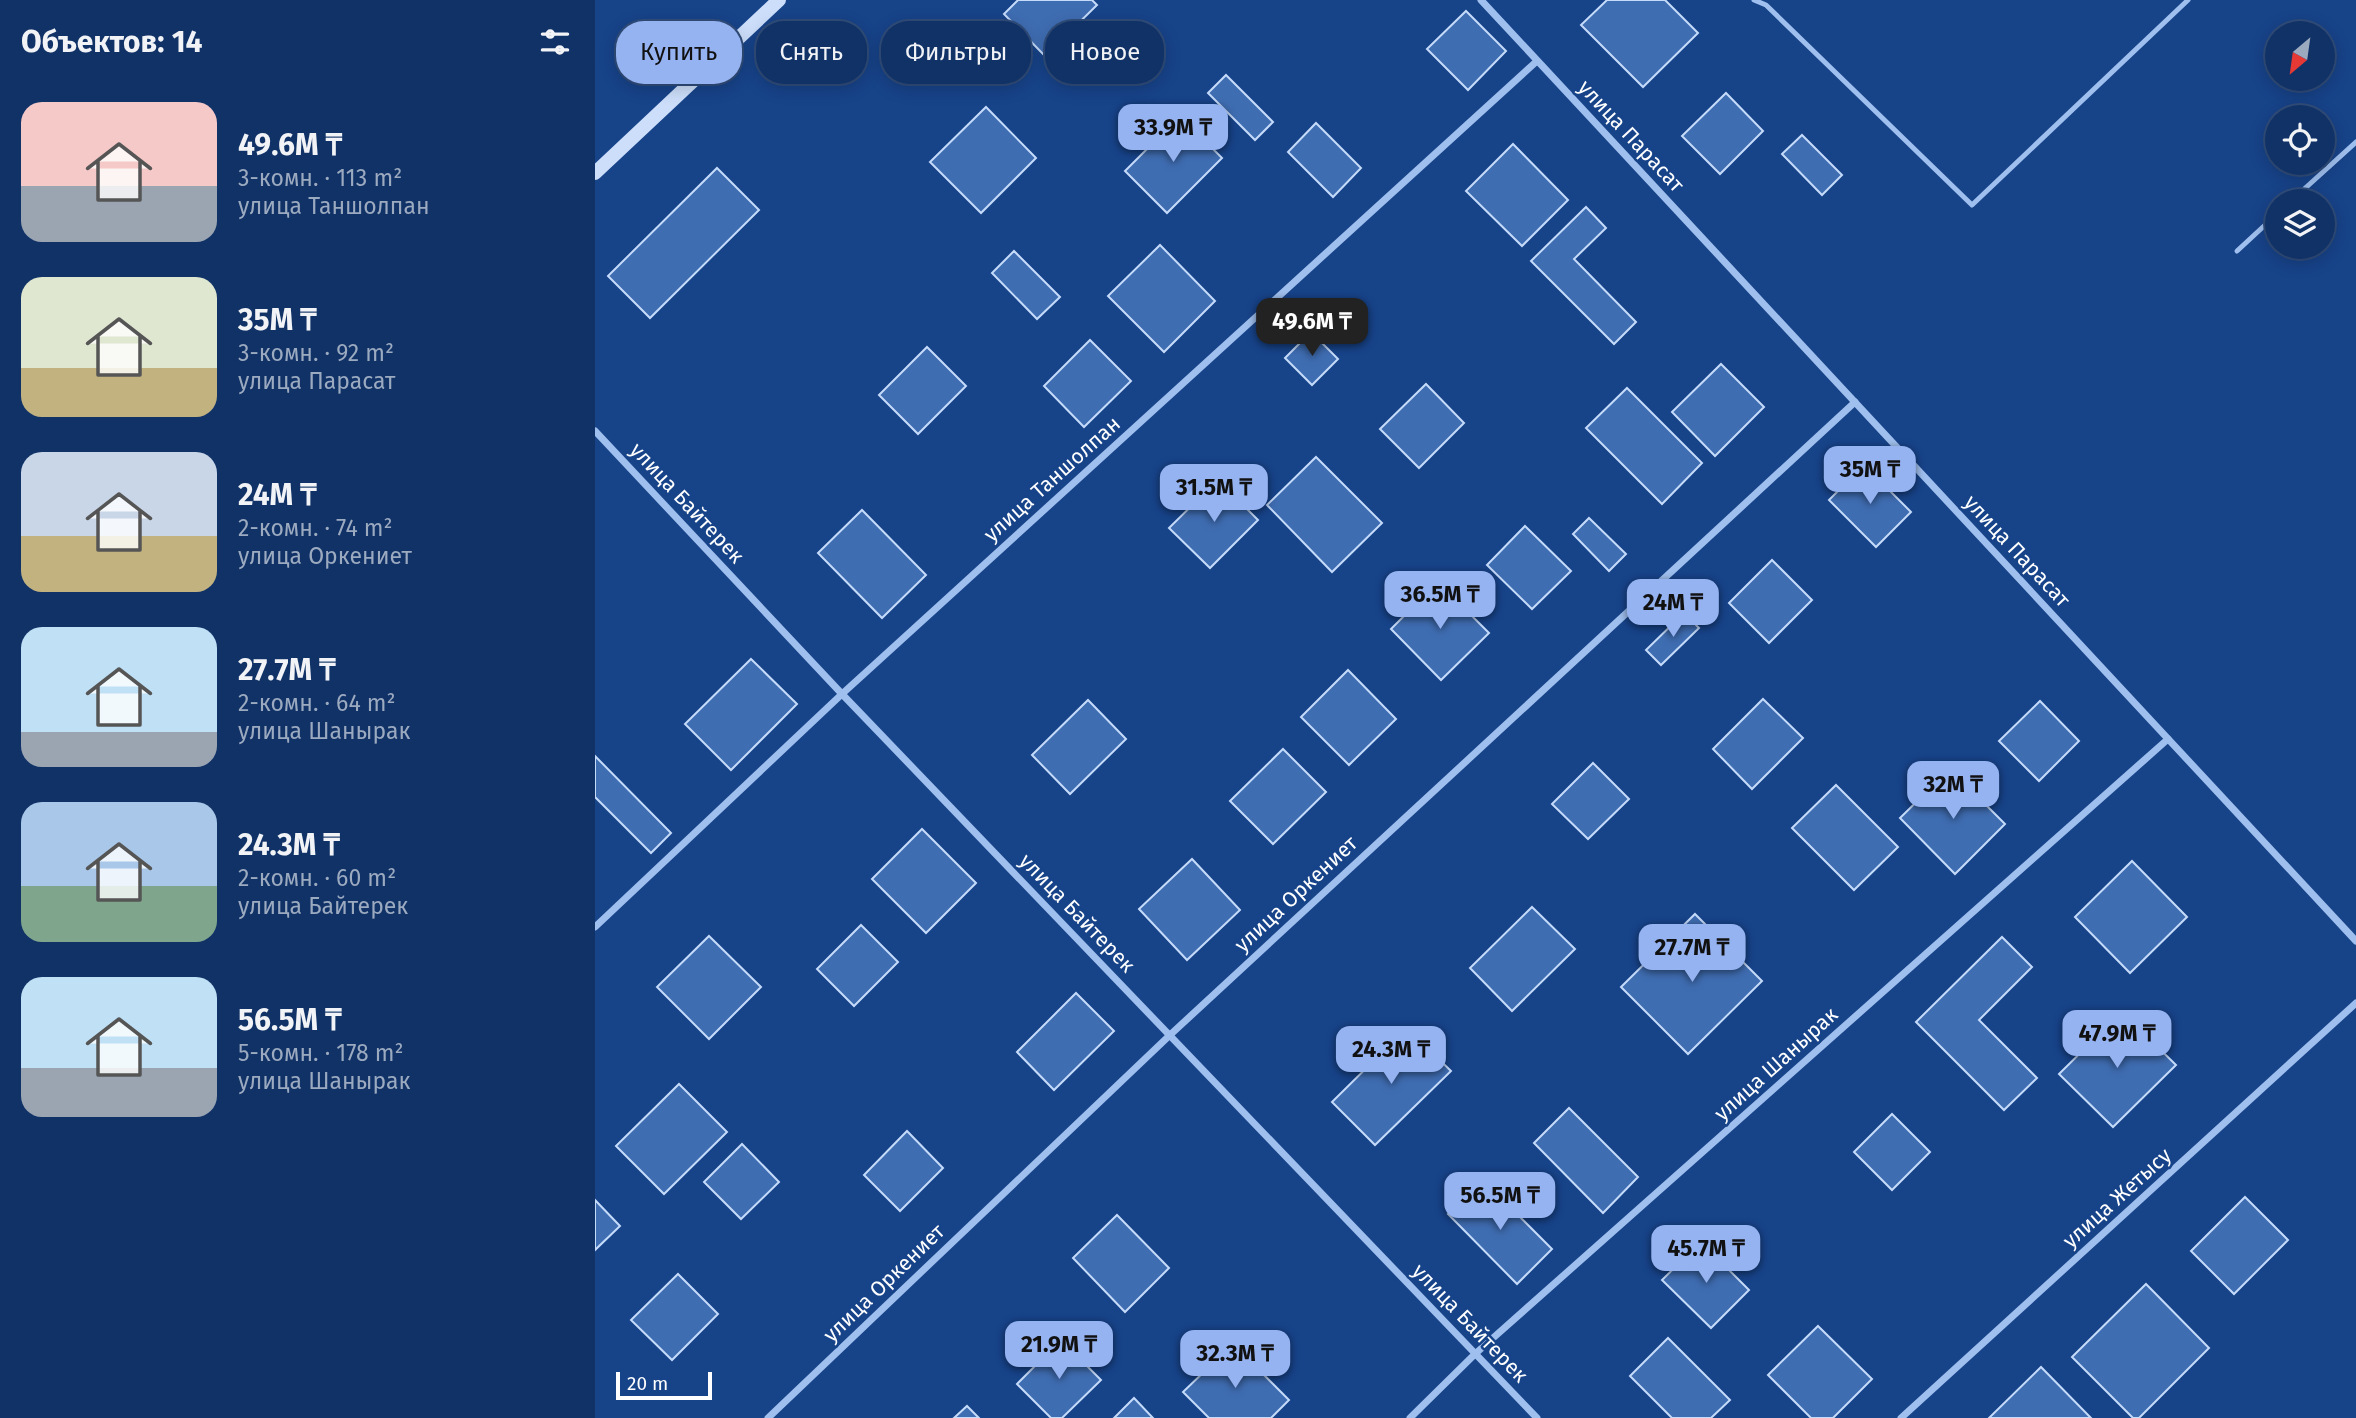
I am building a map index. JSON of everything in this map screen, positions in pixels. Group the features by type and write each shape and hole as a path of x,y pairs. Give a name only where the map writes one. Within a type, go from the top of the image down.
{"main road":[{"path":"595,173 779,0"}],"street":[{"name":"улица Парасат","path":"1481,0 2356,941"},
{"name":"улица Таншолпан","path":"595,927 842,694 1538,61"},
{"name":"улица Оркениет","path":"768,1418 1170,1035 1854,402"},
{"name":"улица Байтерек","path":"595,431 842,694 1537,1418"},
{"name":"улица Шанырак","path":"1409,1418 1475,1354 2168,739"},
{"name":"улица Жетысу","path":"1901,1418 2356,1003"}],"lane":[{"path":"1754,0 1766,5 1972,205 2188,0"},
{"path":"2304,189 2356,142"},
{"path":"2237,251 2265,226"}],"building":[{"path":"1018,0 1092,0 1097,5 1081,21 1045,21 1045,56 1031,42 1031,21 1011,21 1004,14"},
{"path":"1607,0 1665,0 1698,33 1643,87 1581,25"},
{"path":"1466,11 1506,51 1468,90 1427,49"},
{"path":"1226,75 1273,122 1255,140 1208,93"},
{"path":"1726,93 1763,131 1720,174 1682,136"},
{"path":"986,107 1036,158 981,213 930,162"},
{"path":"1180,116 1222,158 1167,213 1125,171"},
{"path":"1316,123 1361,168 1333,197 1288,152"},
{"path":"1802,135 1842,175 1822,195 1782,154"},
{"path":"1513,144 1568,200 1522,246 1466,191"},
{"path":"717,168 759,210 650,318 608,276"},
{"path":"1586,207 1606,228 1574,259 1636,322 1614,344 1531,261"},
{"path":"1160,245 1215,301 1164,352 1108,296"},
{"path":"1014,251 1060,297 1037,319 992,273"},
{"path":"1311,332 1338,359 1312,385 1285,358"},
{"path":"1090,340 1131,381 1084,427 1044,386"},
{"path":"927,347 966,386 918,434 879,395"},
{"path":"1721,364 1764,407 1715,456 1672,412"},
{"path":"1426,384 1464,423 1419,468 1380,429"},
{"path":"1627,388 1702,463 1662,504 1586,428"},
{"path":"1316,457 1382,523 1332,572 1267,505"},
{"path":"1864,465 1911,512 1876,547 1829,500"},
{"path":"1218,480 1258,520 1210,568 1169,528"},
{"path":"862,510 926,575 882,618 818,553"},
{"path":"1589,518 1626,554 1609,571 1573,534"},
{"path":"1525,526 1571,571 1532,609 1487,565"},
{"path":"1772,560 1812,600 1769,643 1729,603"},
{"path":"1438,582 1489,633 1441,680 1391,629"},
{"path":"1684,613 1699,628 1661,665 1646,650"},
{"path":"751,659 797,704 731,770 685,724"},
{"path":"1348,670 1396,719 1349,765 1301,717"},
{"path":"1763,699 1803,738 1752,789 1713,749"},
{"path":"1088,700 1126,739 1070,794 1032,755"},
{"path":"2040,701 2079,741 2039,781 1999,741"},
{"path":"1283,749 1326,792 1273,844 1230,801"},
{"path":"595,756 671,833 651,853 595,797"},
{"path":"1593,763 1629,799 1588,839 1552,804"},
{"path":"1950,769 2005,824 1955,874 1900,818"},
{"path":"1836,785 1898,847 1854,890 1792,828"},
{"path":"922,829 976,883 926,933 872,879"},
{"path":"1192,859 1240,910 1187,960 1139,909"},
{"path":"2132,861 2187,917 2130,973 2075,917"},
{"path":"1532,907 1575,949 1512,1011 1470,968"},
{"path":"1695,914 1762,981 1688,1054 1621,987"},
{"path":"861,925 898,962 854,1006 817,969"},
{"path":"709,936 761,987 709,1039 657,987"},
{"path":"2002,937 2032,967 1979,1020 2037,1078 2004,1110 1916,1022"},
{"path":"1076,993 1114,1031 1054,1090 1017,1052"},
{"path":"2122,1012 2176,1065 2113,1127 2059,1074"},
{"path":"1407,1028 1451,1071 1375,1145 1332,1102"},
{"path":"679,1084 727,1132 664,1194 616,1146"},
{"path":"1569,1108 1638,1177 1603,1213 1534,1143"},
{"path":"1892,1114 1930,1152 1892,1190 1854,1152"},
{"path":"907,1131 943,1168 900,1211 864,1175"},
{"path":"742,1144 779,1182 741,1219 704,1182"},
{"path":"1483,1180 1552,1249 1517,1284 1448,1214"},
{"path":"2245,1197 2288,1240 2234,1294 2191,1251"},
{"path":"595,1200 620,1226 595,1250"},
{"path":"1117,1215 1169,1268 1125,1312 1073,1258"},
{"path":"1701,1242 1749,1290 1711,1328 1662,1280"},
{"path":"678,1274 718,1314 672,1360 631,1320"},
{"path":"2146,1284 2209,1348 2139,1418 2133,1418 2072,1357"},
{"path":"1818,1326 1872,1379 1833,1418 1811,1418 1768,1375"},
{"path":"1668,1338 1730,1400 1711,1418 1672,1418 1630,1376"},
{"path":"1061,1340 1101,1380 1062,1418 1051,1418 1017,1384"},
{"path":"1233,1344 1289,1400 1271,1418 1209,1418 1183,1392"},
{"path":"2041,1367 2091,1418 1989,1418"},
{"path":"1134,1398 1153,1418 1114,1418"},
{"path":"967,1406 979,1418 954,1418"}]}
